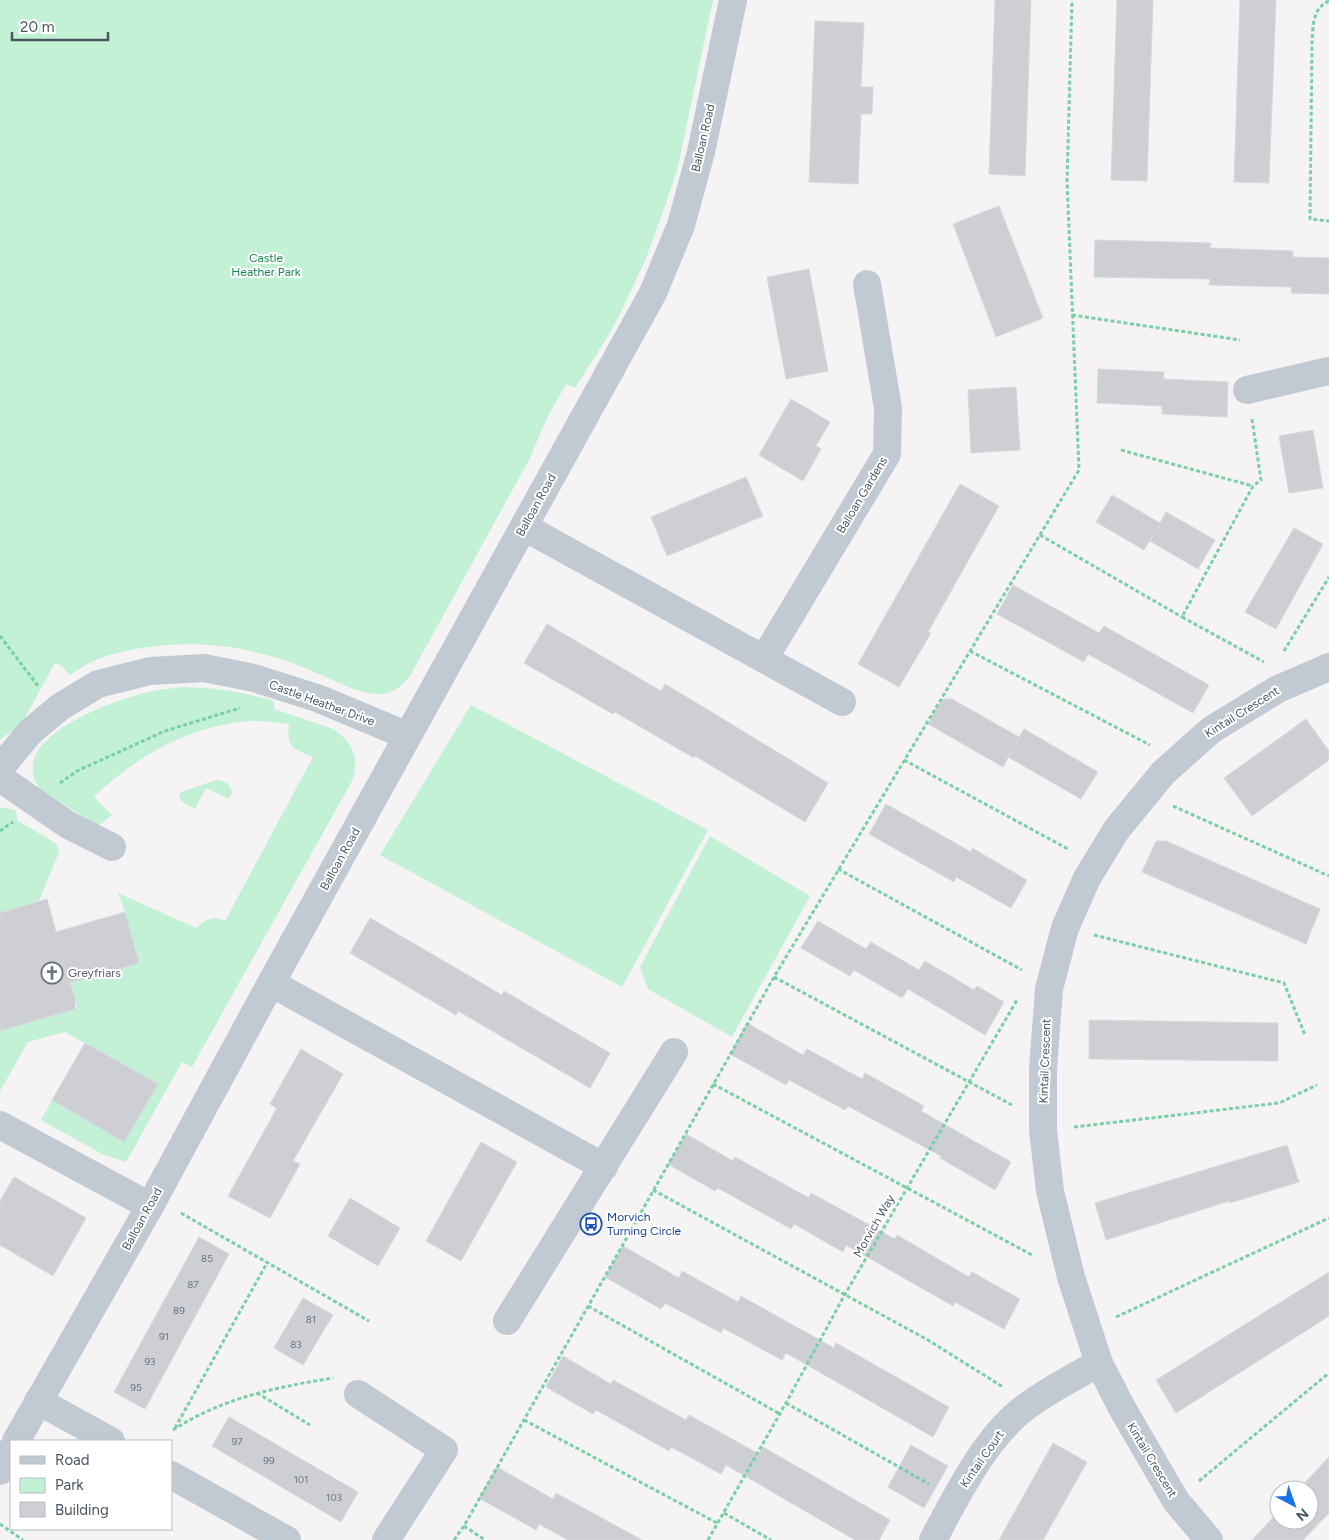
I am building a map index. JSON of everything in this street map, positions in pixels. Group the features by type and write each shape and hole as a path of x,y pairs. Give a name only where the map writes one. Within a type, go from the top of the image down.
{"street":[{"name":"Balloan Road","path":"17,1440 150,1206 271,983 653,293 681,225 701,152 733,0"},
{"name":"Balloan Gardens","path":"764,659 887,454 888,408 867,284"},
{"path":"1247,390 1329,371"},
{"path":"524,527 842,702"},
{"name":"Castle Heather Drive","path":"0,768 30,732 60,706 98,684 150,671 204,668 254,678 308,696 408,736"},
{"name":"Kintail Crescent","path":"1208,1540 1176,1501 1122,1408 1099,1363 1071,1277 1050,1191 1043,1130 1043,1069 1049,989 1065,928 1087,878 1116,829 1163,773 1211,730 1278,689 1329,669"},
{"path":"0,778 68,825 112,847"},
{"path":"271,983 604,1167"},
{"path":"507,1321 674,1052"},
{"path":"0,1126 150,1206"},
{"name":"Kintail Court","path":"933,1540 980,1457 1000,1431 1029,1404 1099,1363"},
{"path":"358,1394 444,1450 386,1540"},
{"path":"38,1401 109,1440"},
{"path":"0,1471 10,1452"},
{"path":"172,1476 287,1540"}],"path":[{"path":"454,1540 464,1526 774,977 1079,470 1067,181 1072,0"},
{"path":"1329,1 1325,2 1315,14 1312,42 1310,209 1310,219 1329,221"},
{"path":"1072,315 1240,340"},
{"path":"1182,617 1253,486 1261,480 1247,390"},
{"path":"1121,450 1253,486"},
{"path":"1040,535 1266,663"},
{"path":"1279,660 1329,577"},
{"path":"0,636 40,688 60,706"},
{"path":"970,651 1151,745 1145,753"},
{"path":"37,805 62,781 77,771 104,758 164,731 248,705"},
{"path":"904,760 1068,849"},
{"path":"1145,794 1329,876"},
{"path":"1064,857 1074,841"},
{"path":"838,869 1023,971"},
{"path":"1065,928 1284,983 1305,1035"},
{"path":"774,977 1014,1107"},
{"name":"Morvich Way","path":"708,1540 780,1414 844,1296 1022,992"},
{"path":"713,1084 1041,1260"},
{"path":"1043,1130 1279,1103 1317,1085"},
{"path":"653,1190 844,1296 928,1340 980,1372"},
{"path":"180,1212 369,1321"},
{"path":"1088,1330 1329,1218"},
{"path":"267,1262 173,1430 187,1421 224,1404 282,1386 338,1377 358,1394"},
{"path":"588,1306 780,1414"},
{"path":"1176,1501 1329,1373"},
{"path":"256,1393 310,1425"},
{"path":"786,1403 955,1500"},
{"path":"524,1420 717,1523"},
{"path":"724,1513 771,1540"},
{"path":"0,1524 22,1540"},
{"path":"464,1526 484,1540"}],"green space":[{"name":"Castle Heather Park","path":"0,0 713,0 677,171 645,261 618,318 575,388 566,384 546,420 529,460 410,676 395,690 381,694 366,693 300,666 252,651 202,645 152,646 103,657 69,675 62,666 55,663 22,723 0,740"},
{"path":"184,687 230,691 274,701 274,709 333,729 340,734 350,745 355,758 355,765 352,781 192,1067 182,1062 126,1162 102,1154 41,1120 52,1100 102,1114 96,1126 124,1142 114,1060 65,1032 28,1042 0,1091 0,1031 77,1008 70,983 125,912 118,893 196,928 213,918 225,921 313,757 300,752 292,746 288,732 289,724 250,721 228,724 186,736 146,756 128,768 94,797 112,815 98,826 41,790 33,771 37,753 50,737 70,723 118,701 158,690"},
{"path":"471,705 708,830 622,987 380,855"},
{"path":"216,780 225,782 231,787 232,793 228,799 206,788 195,809 181,801 179,795 181,792"},
{"path":"0,808 16,811 18,821 54,842 59,852 39,901 0,913"},
{"path":"710,836 810,896 732,1037 648,989 640,967"}],"building":[{"path":"995,0 1031,0 1025,176 989,174"},
{"path":"1117,0 1153,0 1147,181 1111,180"},
{"path":"1240,0 1276,0 1269,183 1234,182"},
{"path":"815,21 864,23 861,87 873,87 872,114 861,114 858,184 809,182"},
{"path":"999,206 1043,318 996,337 953,224"},
{"path":"1095,240 1211,243 1210,248 1293,251 1293,257 1329,258 1329,294 1291,293 1292,287 1209,285 1210,279 1094,277"},
{"path":"809,269 828,371 786,379 767,277"},
{"path":"1098,369 1164,372 1163,379 1228,382 1227,417 1162,414 1162,406 1097,403"},
{"path":"1016,387 1020,450 971,453 968,390"},
{"path":"791,399 830,422 816,446 821,449 803,481 759,455"},
{"path":"1313,430 1323,488 1289,493 1279,436"},
{"path":"746,477 763,516 667,556 651,517"},
{"path":"960,484 999,506 928,632 931,633 899,687 858,664"},
{"path":"1112,495 1160,523 1166,512 1215,540 1198,569 1150,541 1159,526 1144,550 1096,522"},
{"path":"1294,528 1323,544 1276,629 1245,612"},
{"path":"1013,585 1099,633 1104,626 1209,685 1193,713 1088,654 1084,662 997,614"},
{"path":"547,624 661,691 665,684 828,783 805,822 695,756 694,758 615,712 613,714 524,663"},
{"path":"942,699 952,699 1019,737 1003,767 928,724"},
{"path":"1306,719 1329,751 1329,760 1252,816 1224,778"},
{"path":"1024,729 1098,772 1081,799 1008,757"},
{"path":"886,804 971,852 972,848 1027,880 1011,908 956,877 954,882 869,834"},
{"path":"1156,841 1166,841 1320,909 1306,944 1142,872"},
{"name":"Greyfriars","path":"47,899 56,932 125,912 139,963 70,983 75,998 75,1009 0,1031 0,913"},
{"path":"370,918 502,995 504,991 610,1053 590,1088 458,1011 456,1015 350,953"},
{"path":"818,921 866,949 871,942 919,970 925,961 974,990 977,986 1004,1002 985,1035 908,989 902,998 854,970 850,976 801,948"},
{"path":"1089,1020 1278,1023 1278,1061 1089,1059"},
{"path":"747,1023 803,1055 807,1049 862,1079 865,1073 924,1106 921,1111 1011,1162 995,1190 940,1158 941,1156 848,1106 845,1110 789,1080 786,1085 730,1054"},
{"path":"85,1043 158,1084 124,1142 52,1100"},
{"path":"301,1049 343,1074 293,1161 300,1164 270,1218 228,1196 277,1108 270,1104"},
{"path":"686,1134 733,1161 735,1157 809,1198 811,1193 895,1239 897,1235 969,1277 972,1272 1020,1299 1004,1329 955,1302 953,1306 846,1245 843,1252 794,1224 791,1229 718,1188 715,1191 668,1164"},
{"path":"481,1142 517,1162 461,1261 426,1241"},
{"path":"1287,1145 1299,1182 1230,1203 1229,1201 1106,1240 1095,1203"},
{"path":"14,1177 86,1218 53,1276 0,1245 0,1201"},
{"path":"350,1198 400,1228 378,1266 328,1236"},
{"path":"199,1237 229,1254 145,1409 114,1392"},
{"path":"623,1246 679,1278 682,1271 738,1302 741,1296 834,1348 836,1343 949,1407 933,1437 786,1353 782,1360 723,1328 721,1333 665,1303 661,1309 605,1277"},
{"path":"1329,1272 1329,1316 1176,1413 1156,1380"},
{"path":"303,1298 333,1315 303,1365 274,1348"},
{"path":"563,1356 611,1384 613,1380 686,1420 689,1415 759,1454 763,1447 890,1520 879,1540 855,1540 726,1465 721,1474 671,1447 669,1451 596,1410 593,1414 546,1387"},
{"path":"229,1417 358,1492 341,1522 212,1446"},
{"path":"1053,1443 1087,1462 1043,1540 999,1540"},
{"path":"911,1445 948,1466 924,1508 888,1487"},
{"path":"1329,1457 1329,1513 1319,1523 1319,1480 1307,1480"},
{"path":"497,1467 553,1499 556,1493 642,1540 568,1540 539,1524 536,1530 479,1498"},
{"path":"1269,1522 1269,1530 1313,1530 1303,1540 1252,1540"}],"place":[{"name":"Greyfriars","path":"52,973"},
{"name":"Morvich Turning Circle","path":"591,1224"}]}
